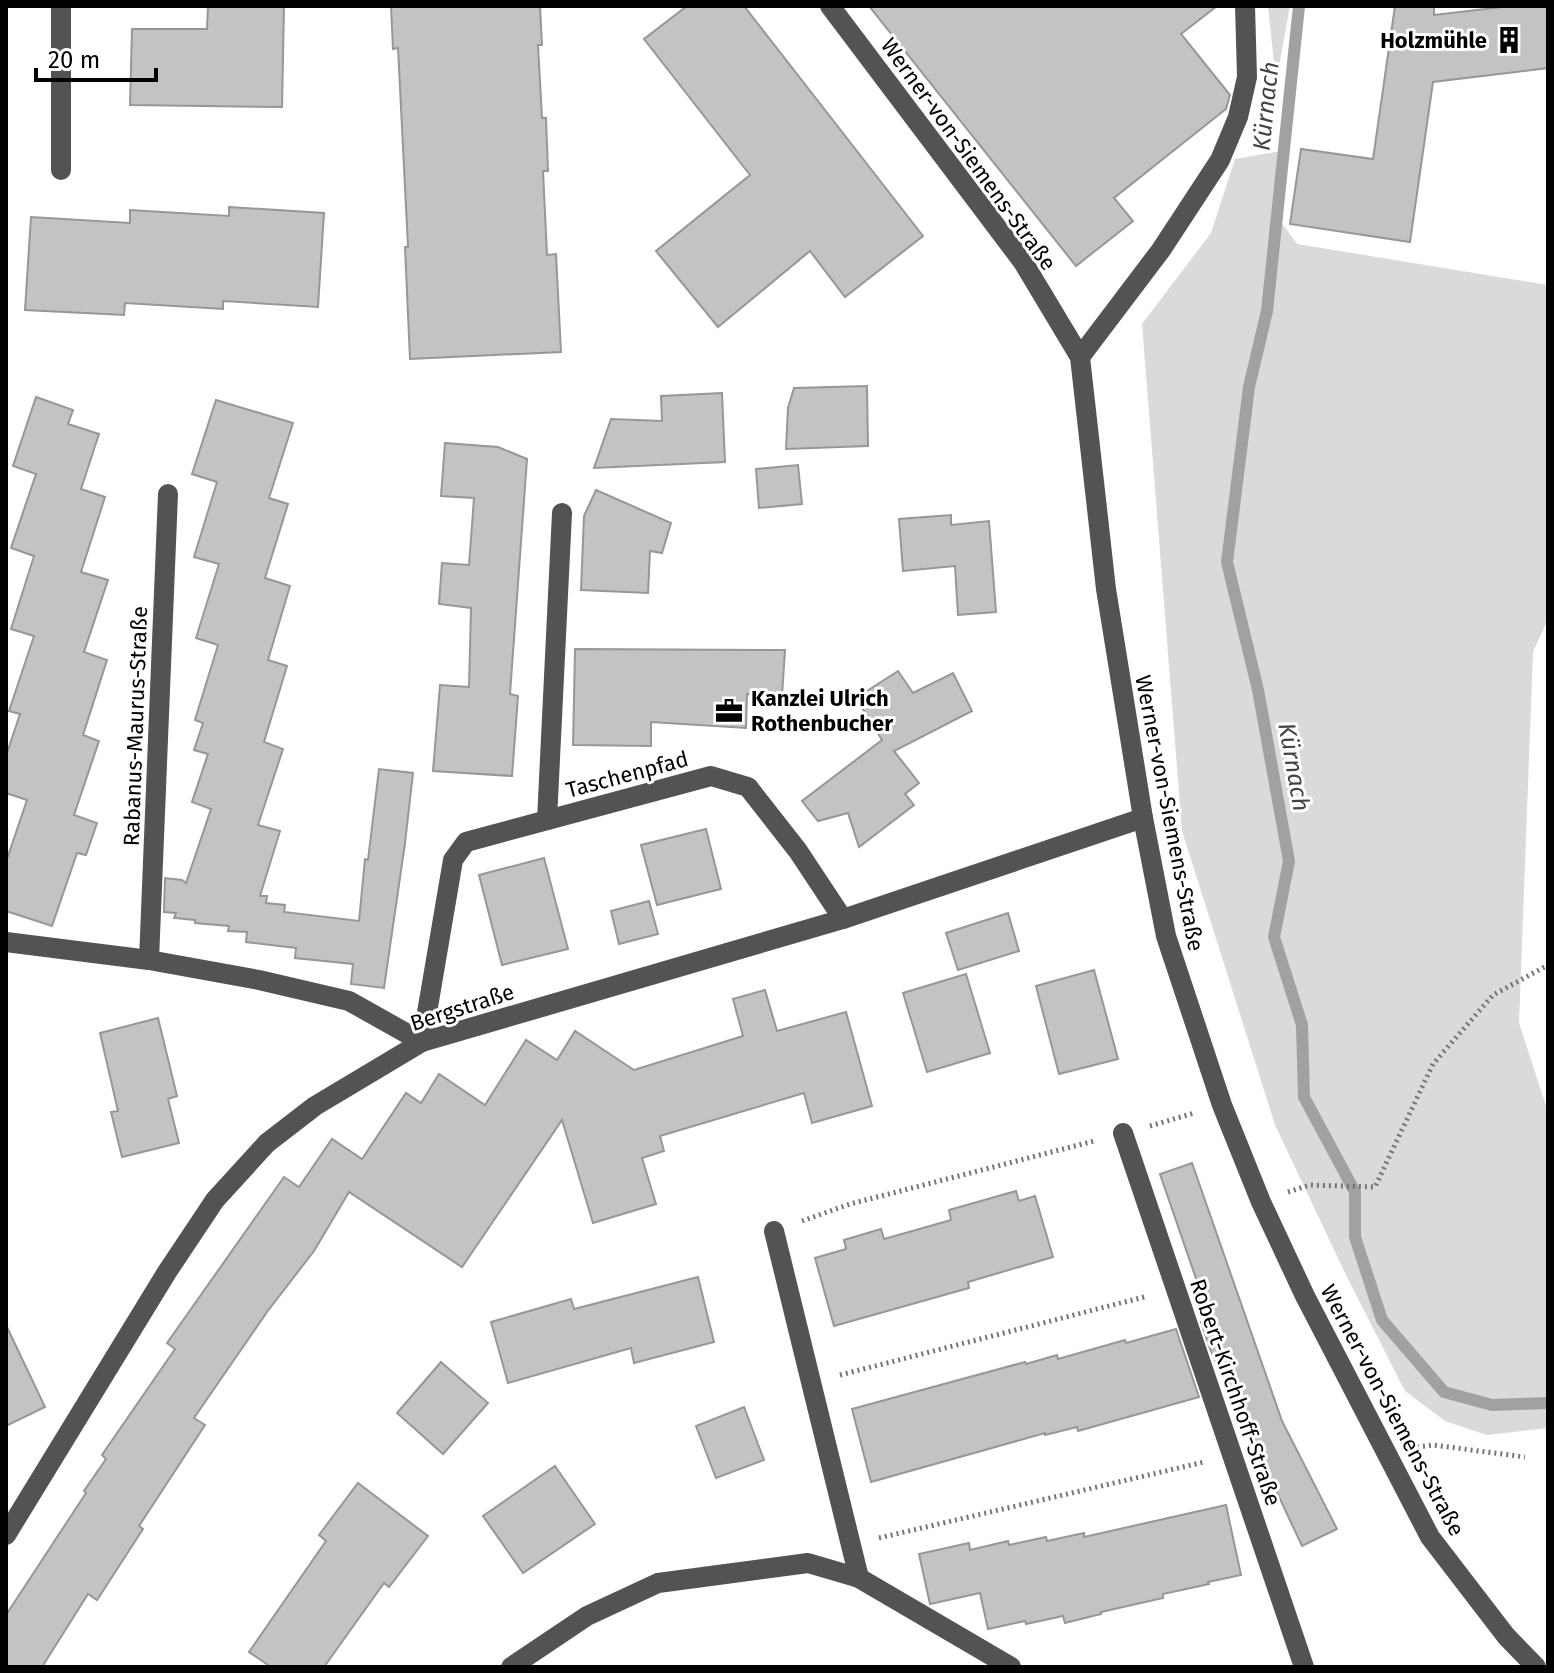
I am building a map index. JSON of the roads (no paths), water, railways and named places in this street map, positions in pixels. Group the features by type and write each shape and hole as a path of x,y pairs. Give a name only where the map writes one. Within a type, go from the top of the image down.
{"street":[{"path":"61,6 61,170"},
{"name":"Werner-von-Siemens-Straße","path":"830,6 1023,262 1080,357 1106,589 1143,818 1166,936 1222,1105 1261,1202 1305,1296 1430,1537 1506,1636 1536,1667"},
{"path":"1080,357 1161,250 1220,160 1238,117 1247,77 1245,6"},
{"name":"Rabanus-Maurus-Straße","path":"149,960 168,494"},
{"name":"Taschenpfad","path":"547,820 562,513"},
{"name":"Taschenpfad","path":"422,1042 453,860 466,842 711,776 748,787 798,851 843,919"},
{"name":"Bergstraße","path":"6,1535 167,1272 215,1200 267,1143 315,1106 422,1042 843,919 1143,818"},
{"path":"6,942 149,960 259,980 349,1001 422,1042"},
{"name":"Robert-Kirchhoff-Straße","path":"1123,1133 1304,1667"},
{"path":"774,1231 859,1578"},
{"path":"515,1665 587,1616 658,1583 808,1563 859,1578 1011,1667"}],"waterway":[{"name":"Kürnach","path":"1299,6 1267,311 1249,387 1227,562 1258,690 1289,861 1274,937 1302,1025 1304,1097 1355,1192 1355,1237 1382,1320 1444,1392 1492,1405 1548,1403"}],"place":[{"name":"Holzmühle","path":"1509,40"},
{"name":"Kanzlei Ulrich Rothenbucher","path":"729,711"}]}
